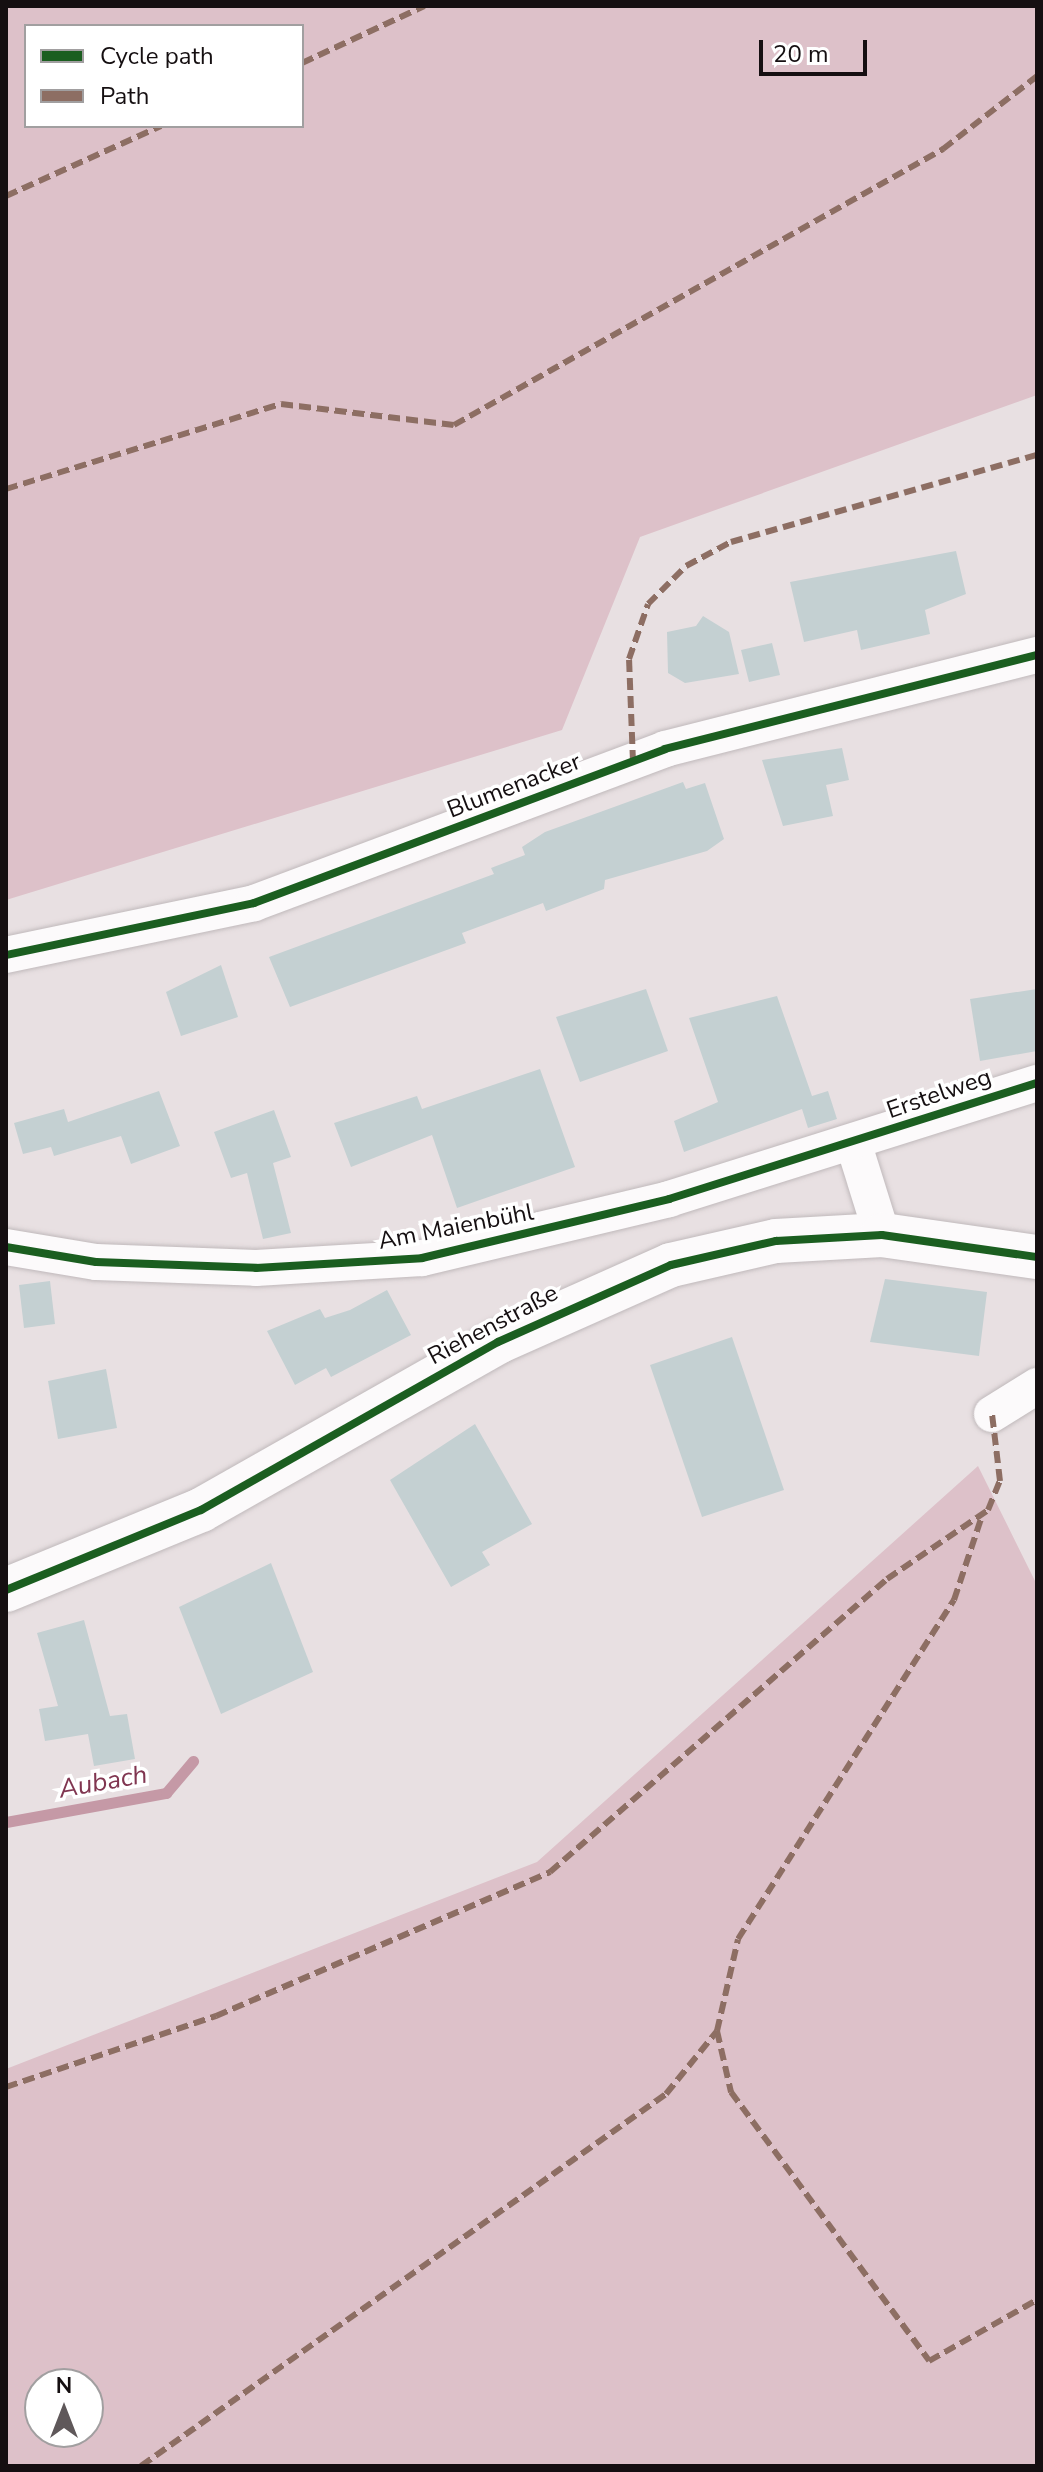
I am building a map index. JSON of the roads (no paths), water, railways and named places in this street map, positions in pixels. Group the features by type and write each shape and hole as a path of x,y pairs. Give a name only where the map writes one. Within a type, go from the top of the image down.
{"street":[{"name":"Blumenacker","path":"6,955 254,903 665,749 1037,655"},
{"name":"Erstelweg","path":"854,1145 1037,1083"},
{"path":"854,1145 882,1235"},
{"name":"Am Maienbühl","path":"6,1247 96,1262 256,1268 422,1258 606,1217 854,1145"},
{"name":"Riehenstraße","path":"6,1590 201,1510 584,1299 671,1265 776,1241 882,1235 1037,1257"},
{"path":"992,1414 1037,1386"}],"waterway":[{"name":"Aubach","path":"6,1822 166,1793 193,1761"}]}
